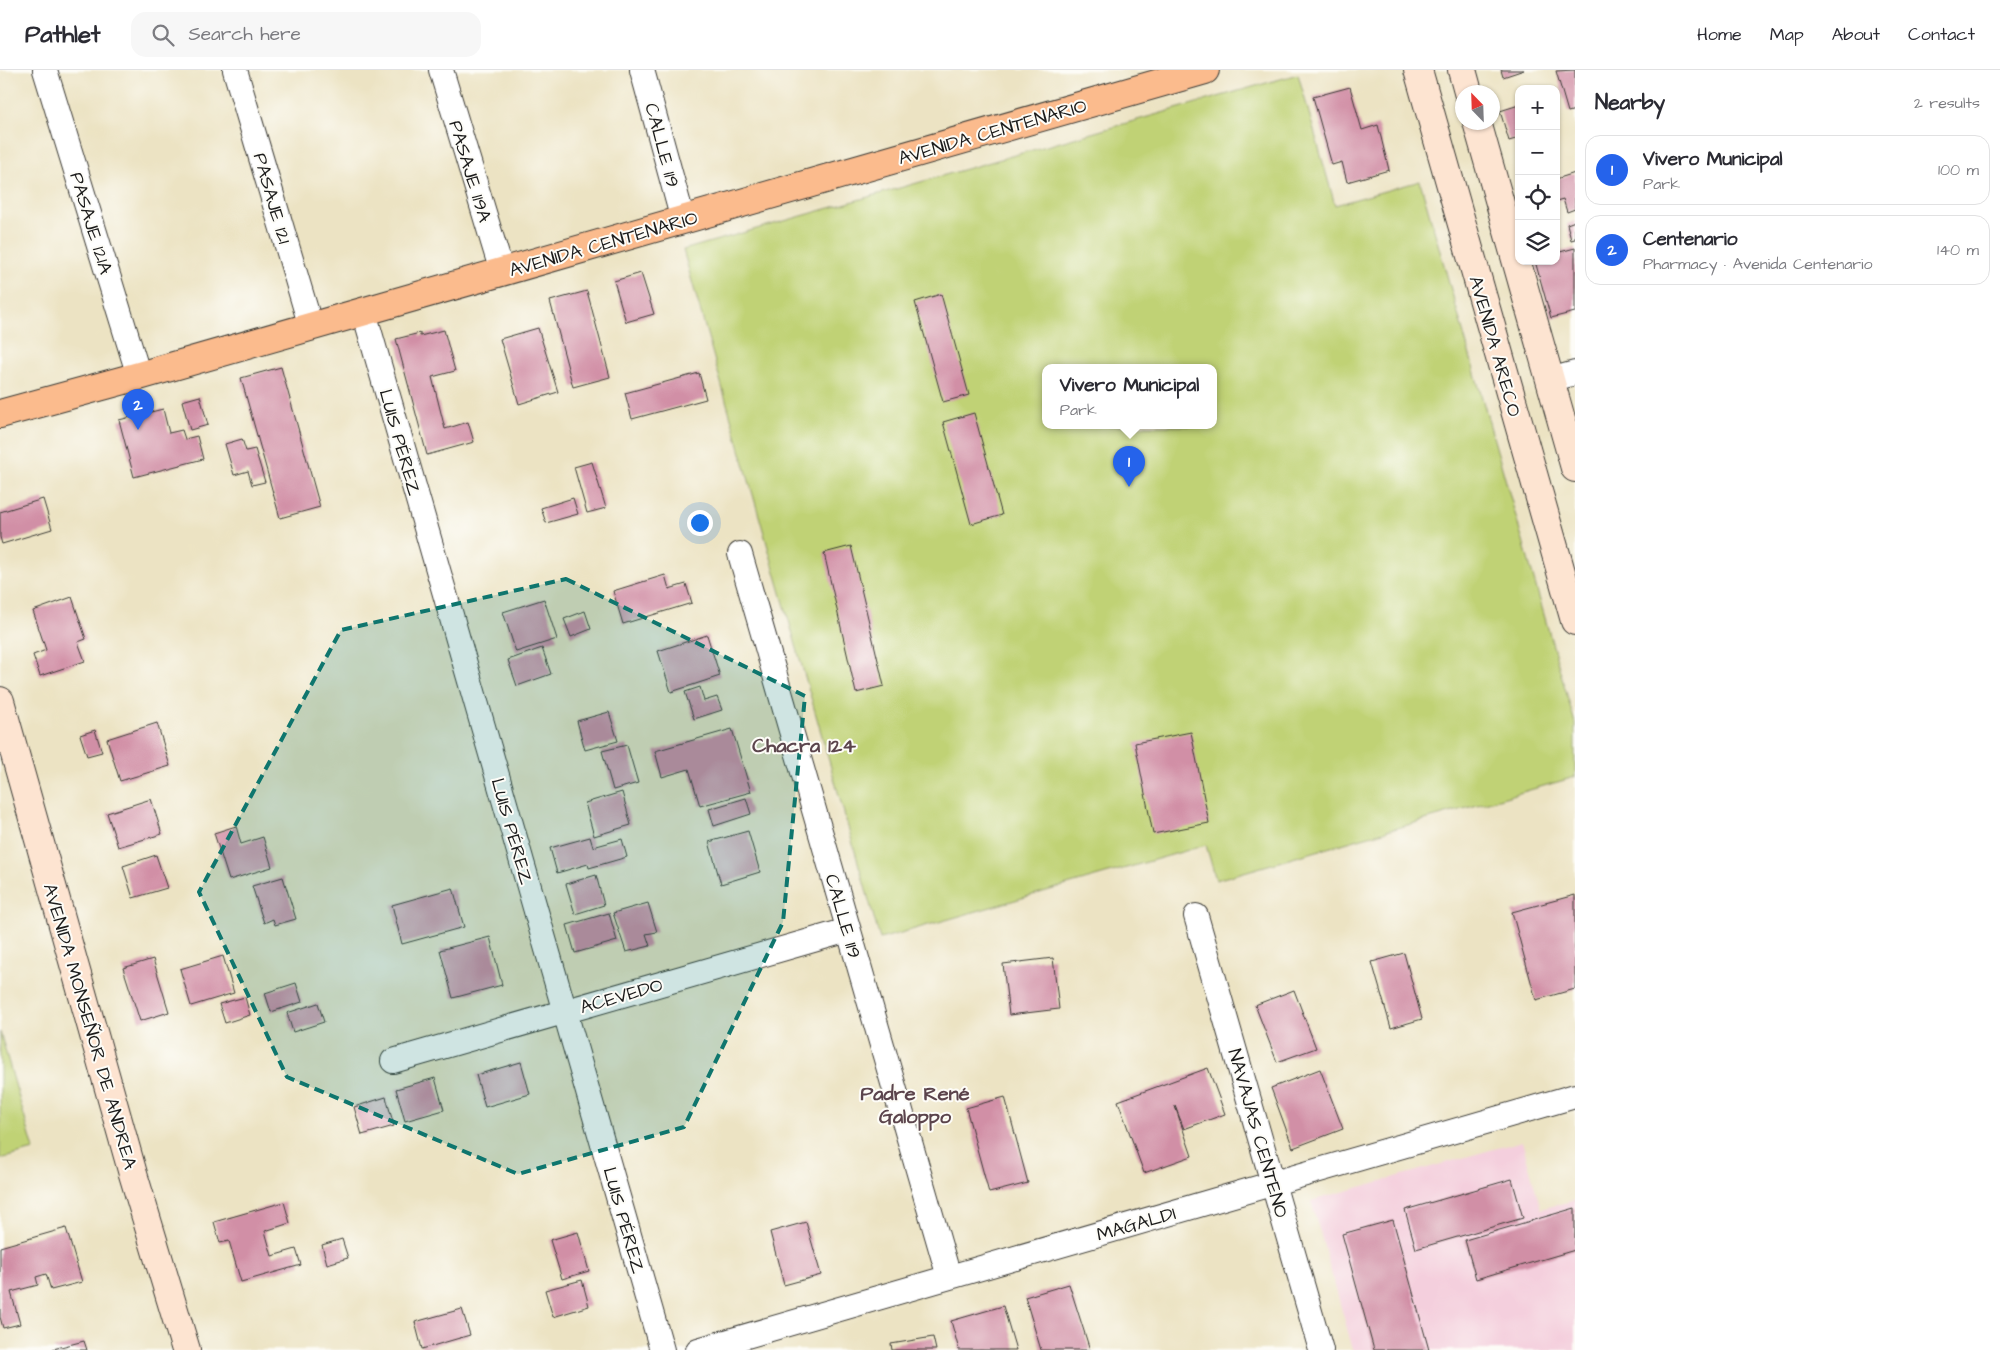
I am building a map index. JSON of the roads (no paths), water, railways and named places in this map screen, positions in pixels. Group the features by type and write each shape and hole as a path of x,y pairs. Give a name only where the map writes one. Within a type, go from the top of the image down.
{"main road":[{"name":"AVENIDA CENTENARIO","path":"0,414 364,312 1205,70"},
{"name":"AVENIDA ARECO","path":"1418,70 1575,621"},
{"path":"1462,70 1466,85"},
{"path":"1479,130 1562,376 1575,468"},
{"name":"AVENIDA MONSEÑOR DE ANDREA","path":"0,701 130,1164 186,1350"}],"street":[{"name":"PASAJE 121A","path":"45,70 139,376"},
{"name":"PASAJE 121","path":"235,70 311,327"},
{"name":"PASAJE 119A","path":"441,70 502,272"},
{"name":"CALLE 119","path":"642,70 683,220"},
{"name":"LUIS PÉREZ","path":"364,312 662,1350"},
{"name":"CALLE 119","path":"740,554 949,1278"},
{"name":"NAVAJAS CENTENO","path":"1196,916 1321,1350"},
{"name":"ACEVEDO","path":"394,1061 848,930"},
{"name":"MAGALDI","path":"698,1350 1575,1096"}],"place":[{"name":"Centenario","path":"138,430"},
{"name":"Vivero Municipal","path":"1129,487"}],"district":[{"name":"Chacra 124","path":"804,745"},
{"name":"Padre René Galoppo","path":"915,1104"}]}
